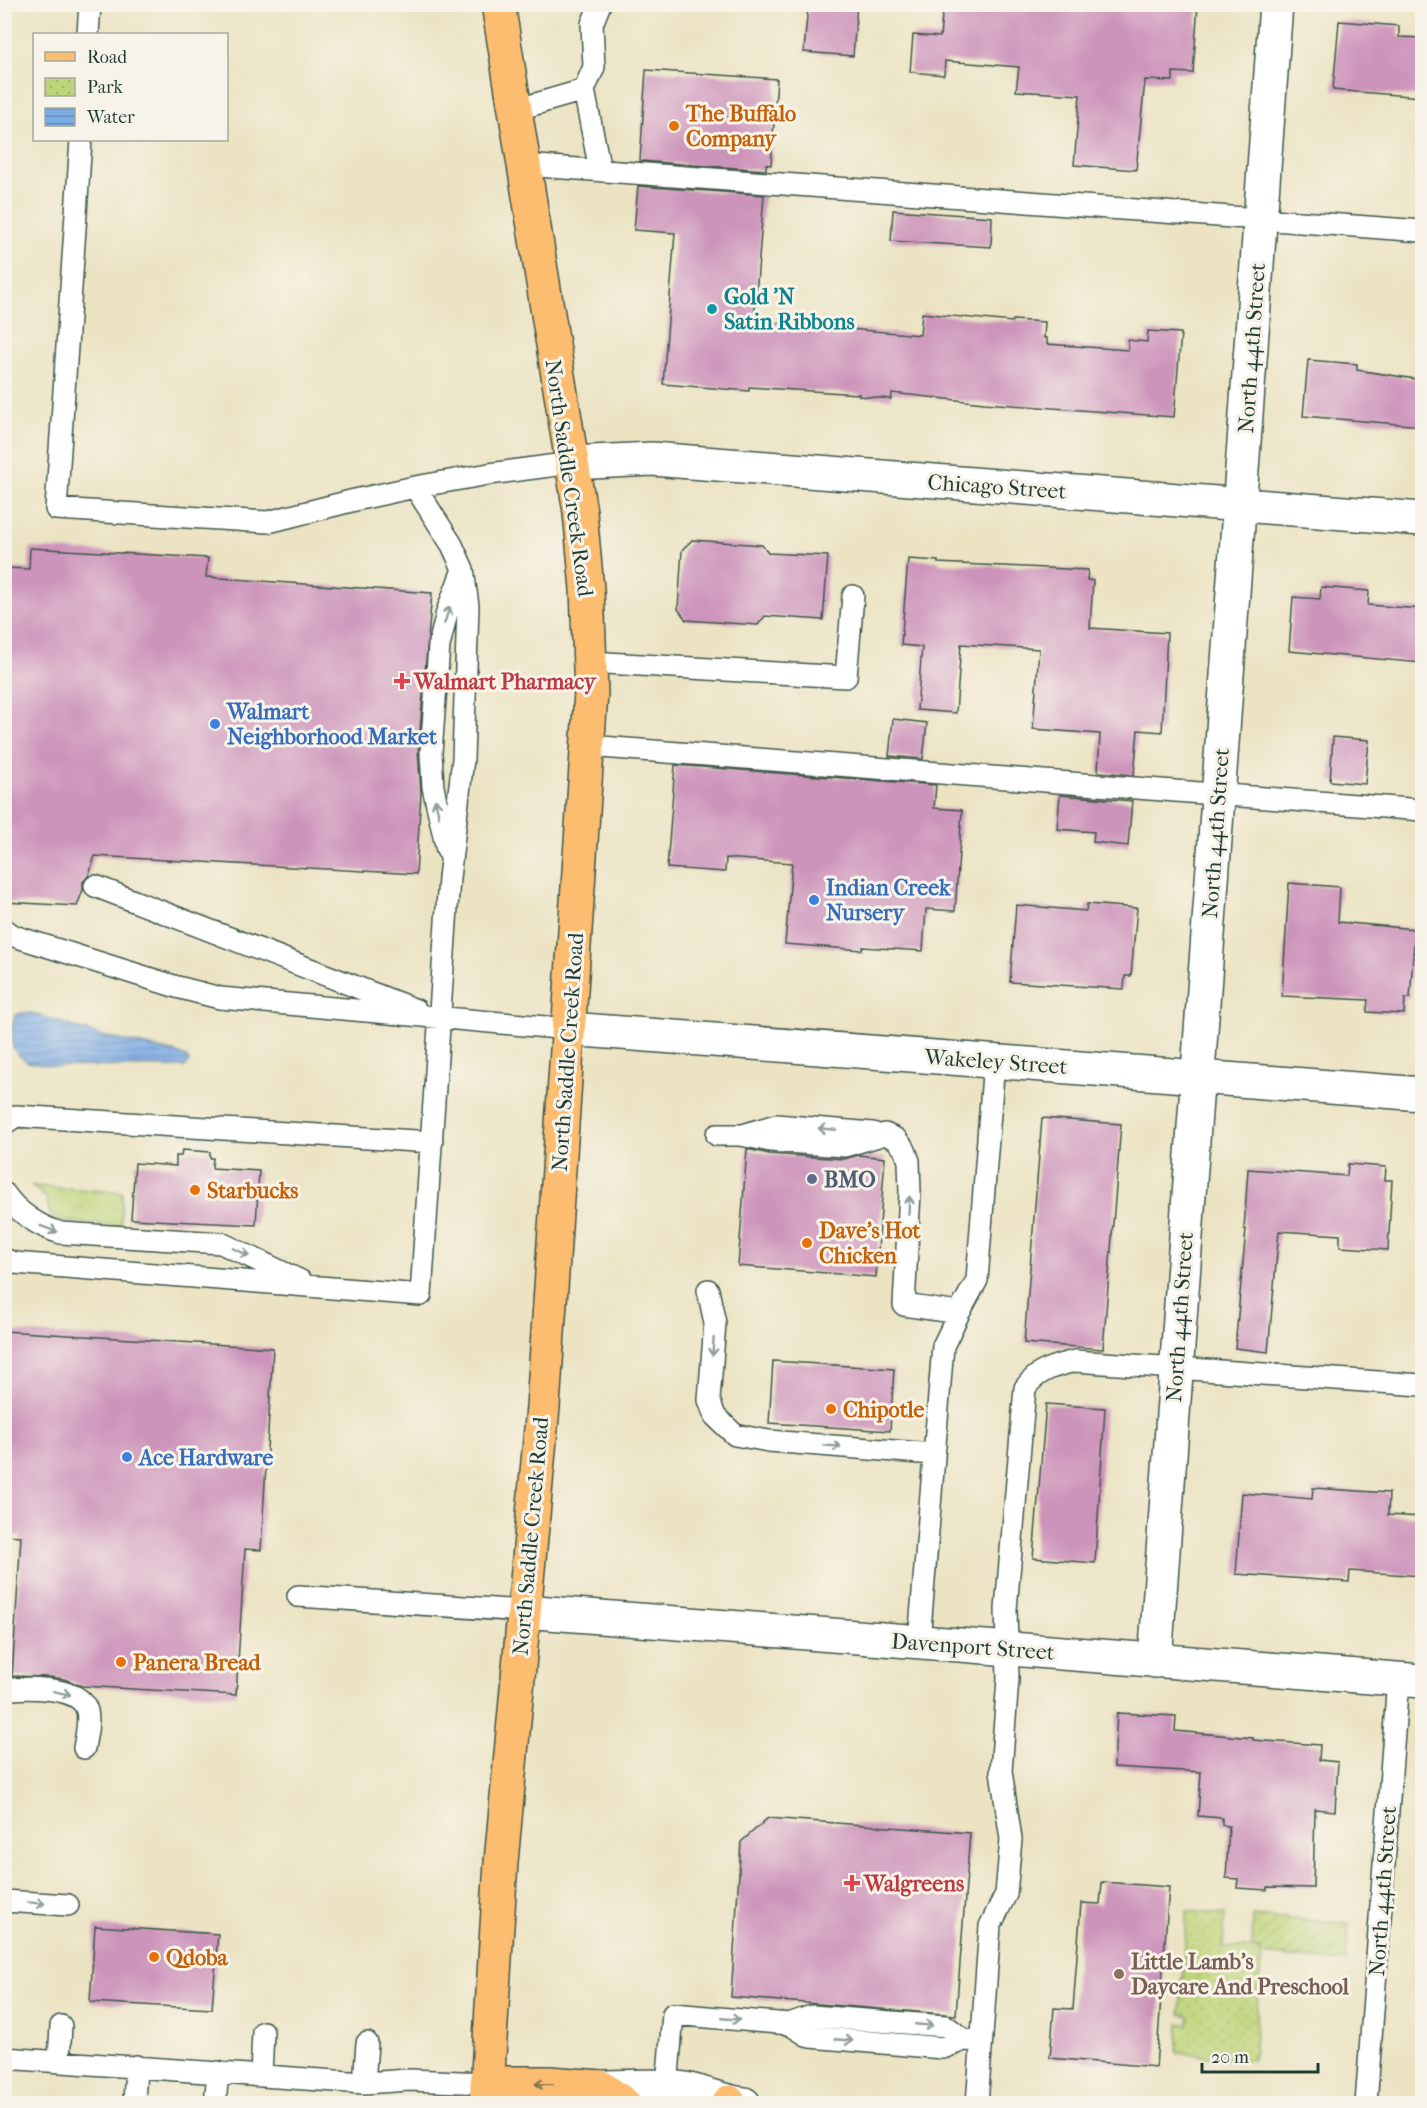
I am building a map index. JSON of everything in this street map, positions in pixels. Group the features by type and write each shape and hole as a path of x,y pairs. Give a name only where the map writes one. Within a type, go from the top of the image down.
{"main road":[{"name":"North Saddle Creek Road","path":"491,2097 501,1862 543,1407 591,693 584,548 498,4"},
{"path":"491,2097 549,2084 612,2095"}],"street":[{"name":"North 44th Street","path":"1155,1661 1276,4"},
{"name":"Chicago Street","path":"572,463 652,459 1422,519"},
{"name":"Wakeley Street","path":"569,1029 1422,1094"},
{"name":"Davenport Street","path":"523,1611 1410,1680"},
{"path":"612,2095 667,2087 694,2091 734,2103"}],"lane":[{"path":"88,33 90,4"},
{"path":"600,4 592,24 594,67 584,90 600,170"},
{"path":"515,110 584,90"},
{"path":"81,141 56,509 268,522 415,487 572,463"},
{"path":"524,165 1422,231"},
{"path":"4,1259 14,1263 421,1295 450,865 463,759 468,619 463,569 452,545 415,487"},
{"path":"450,865 433,787 431,753 439,646 447,612 463,569"},
{"path":"590,662 846,677 853,596"},
{"path":"588,746 1422,810"},
{"path":"95,886 439,1018"},
{"path":"4,929 14,936 177,987 220,998 569,1029"},
{"path":"919,1642 943,1346 977,1280 994,1061"},
{"path":"4,1124 16,1116 432,1142"},
{"path":"717,1135 845,1146 885,1134 896,1139 905,1150 909,1161 910,1192 904,1305 959,1313"},
{"path":"4,1193 43,1228 61,1233 220,1243 287,1273 309,1286"},
{"path":"708,1290 715,1323 709,1400 715,1416 735,1435 769,1441 933,1454"},
{"path":"976,2103 972,2040 990,1926 1006,1894 1011,1839 1001,1771 1008,1679 1006,1609 1025,1388 1033,1377 1050,1367 1075,1361 1422,1385"},
{"path":"298,1596 523,1611"},
{"name":"North 44th Street","path":"1366,2103 1410,1680"},
{"path":"4,1690 15,1688 55,1690 69,1693 80,1699 86,1707 84,1748"},
{"path":"4,1901 68,1905"},
{"path":"667,2087 673,2014 789,2024 812,2016 946,2026 972,2040"},
{"path":"59,2061 61,2026"},
{"path":"261,2075 263,2032"},
{"path":"364,2083 367,2043"},
{"path":"4,2058 364,2083 409,2080 491,2097"},
{"path":"134,2103 136,2066"},
{"path":"215,2103 218,2072"}],"green space":[{"path":"32,1186 122,1192 121,1226 60,1221 50,1214 46,1198"},
{"path":"1187,1911 1225,1914 1223,1947 1262,1949 1253,2060 1177,2053 1179,2023 1188,2025 1189,2016 1180,2014"},
{"path":"1253,1916 1349,1923 1346,1962 1261,1954 1261,1949 1252,1948"}],"water":[{"path":"32,1013 102,1036 177,1053 186,1057 189,1062 185,1067 55,1066 28,1062 18,1055 13,1047 12,1026 15,1015"}],"building":[{"path":"808,4 857,4 853,56 804,52"},
{"path":"943,4 1198,4 1193,73 1173,72 1173,81 1145,80 1136,170 1074,165 1080,95 1016,91 1019,67 945,61 944,75 910,72 913,35 940,37"},
{"path":"1339,21 1399,26 1399,37 1422,38 1422,97 1333,90"},
{"path":"646,70 777,79 771,165 766,164 766,170 640,161"},
{"path":"638,186 764,195 754,321 920,335 922,313 1012,322 1013,320 1045,322 1044,338 1047,338 1047,344 1128,350 1128,340 1147,342 1148,331 1181,333 1174,417 984,403 892,393 891,399 859,396 859,394 749,387 749,391 663,384 675,233 634,230"},
{"path":"893,210 992,217 991,247 891,241"},
{"path":"1308,360 1357,364 1357,370 1422,380 1422,426 1303,416"},
{"path":"692,540 762,545 768,553 828,556 823,620 765,616 758,625 686,620 678,609 682,550"},
{"name":"Walmart Neighborhood Market","path":"30,548 208,558 206,577 432,593 418,752 421,792 416,874 95,856 89,875 83,882 83,890 77,906 4,902 4,568 29,569"},
{"path":"908,559 938,561 938,563 1088,570 1087,580 1093,581 1090,628 1167,633 1162,732 1138,730 1134,775 1098,772 1100,734 1033,729 1039,649 961,644 956,713 917,710 922,647 901,645"},
{"path":"1321,587 1369,591 1368,605 1422,609 1422,663 1289,651 1293,597 1320,599"},
{"path":"893,719 927,723 923,759 889,756"},
{"path":"1333,737 1369,740 1365,784 1330,781"},
{"path":"675,765 936,785 934,808 962,810 955,911 926,909 923,951 863,947 862,950 785,944 792,863 726,858 725,872 667,868"},
{"path":"1060,795 1132,801 1128,846 1093,842 1094,832 1057,829"},
{"path":"1289,883 1340,887 1338,922 1415,929 1410,998 1405,998 1404,1014 1367,1012 1368,1000 1282,996"},
{"path":"1087,904 1137,908 1131,976 1125,976 1124,989 1010,982 1016,905 1086,911"},
{"path":"1042,1118 1121,1124 1103,1349 1024,1343"},
{"path":"747,1149 769,1154 844,1159 858,1155 885,1158 876,1277 738,1266"},
{"name":"Starbucks","path":"182,1150 210,1152 210,1158 213,1158 212,1168 259,1171 256,1225 131,1219 135,1163 176,1166 176,1156 181,1156"},
{"path":"1348,1164 1386,1167 1385,1180 1392,1180 1388,1250 1340,1247 1340,1235 1279,1231 1268,1352 1235,1348 1246,1229 1244,1229 1248,1169 1347,1176"},
{"path":"4,1331 273,1348 261,1550 245,1549 236,1695 82,1686 64,1679 50,1677 12,1676 21,1536 4,1535"},
{"name":"Chipotle","path":"773,1361 894,1369 890,1431 769,1423"},
{"path":"1046,1404 1105,1408 1095,1563 1033,1558"},
{"path":"1313,1488 1389,1493 1388,1515 1422,1517 1422,1576 1350,1571 1349,1582 1236,1574 1242,1493 1312,1499"},
{"path":"1117,1713 1176,1716 1175,1731 1320,1745 1319,1760 1338,1762 1335,1811 1315,1809 1313,1888 1267,1887 1267,1890 1237,1888 1238,1879 1226,1878 1229,1826 1222,1825 1222,1818 1198,1816 1201,1772 1114,1767"},
{"name":"Walgreens","path":"768,1818 970,1833 956,2015 731,1997 741,1842"},
{"name":"Little Lamb's Daycare And Preschool","path":"1102,1882 1169,1887 1156,2067 1050,2058 1054,2008 1073,2009 1081,1903 1100,1904"},
{"name":"Qdoba","path":"95,1926 218,1934 212,2009 90,2002"}],"place":[{"name":"The Buffalo Company","path":"674,126"},
{"name":"Gold 'N Satin Ribbons","path":"712,309"},
{"name":"Walmart Pharmacy","path":"402,681"},
{"name":"Walmart Neighborhood Market","path":"215,724"},
{"name":"Indian Creek Nursery","path":"814,900"},
{"name":"BMO","path":"812,1179"},
{"name":"Starbucks","path":"195,1190"},
{"name":"Dave's Hot Chicken","path":"807,1243"},
{"name":"Chipotle","path":"831,1409"},
{"name":"Ace Hardware","path":"127,1457"},
{"name":"Panera Bread","path":"121,1662"},
{"name":"Walgreens","path":"852,1883"},
{"name":"Qdoba","path":"154,1957"},
{"name":"Little Lamb's Daycare And Preschool","path":"1119,1974"}]}
